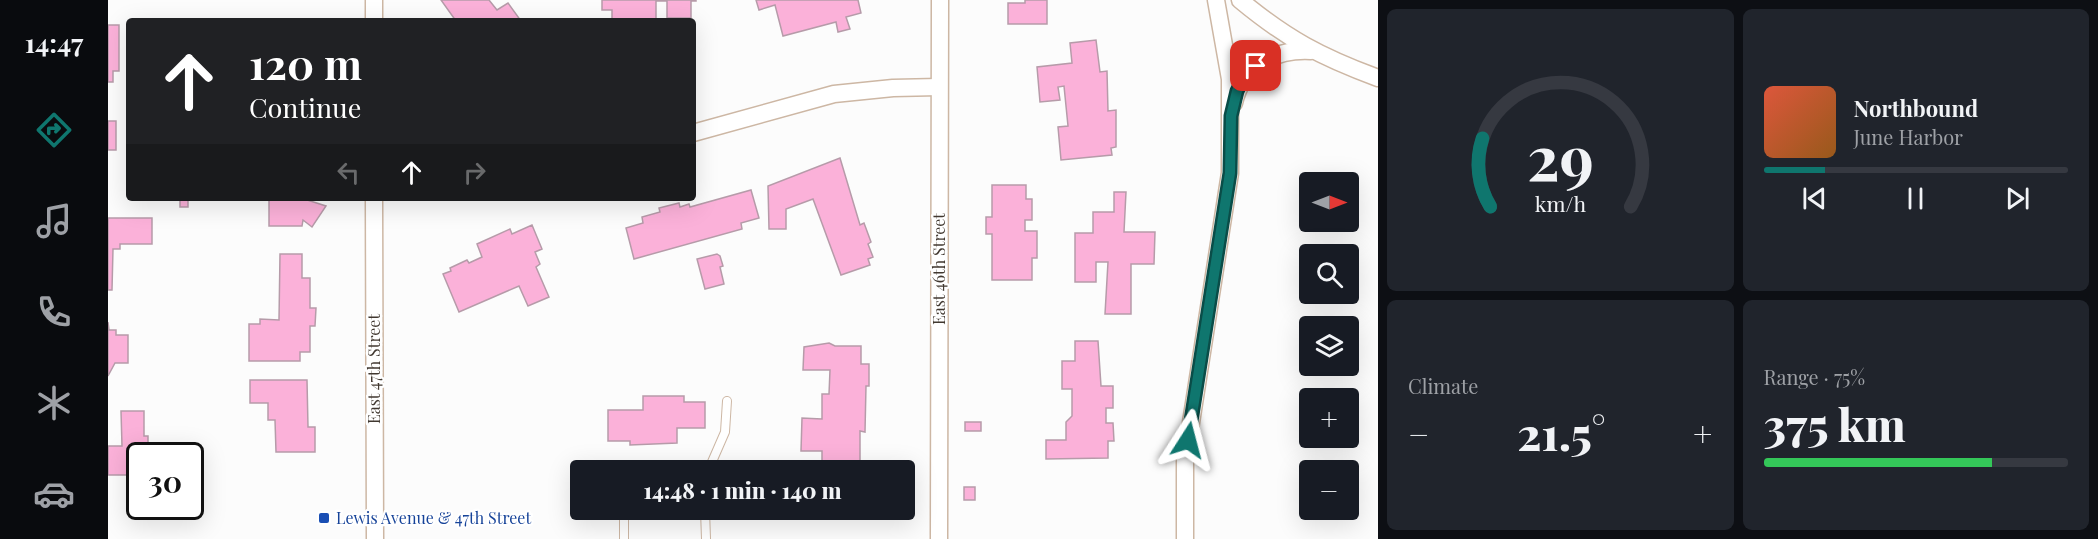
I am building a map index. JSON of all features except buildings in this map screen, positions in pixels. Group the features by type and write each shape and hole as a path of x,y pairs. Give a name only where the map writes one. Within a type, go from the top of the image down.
{"street":[{"path":"374,0 374,18"},
{"name":"East 46th Street","path":"939,539 940,0"},
{"path":"1185,539 1185,461 1230,173 1230,79 1216,0"},
{"path":"1240,0 1275,30 1312,51 1378,78"},
{"path":"1231,116 1240,85 1256,66 1283,52 1312,51"},
{"path":"696,132 834,94 893,88 939,87"},
{"name":"East 47th Street","path":"374,201 375,539"}],"lane":[{"path":"713,460 725,432 727,401"},
{"path":"624,520 624,539"},
{"path":"705,520 706,539"}],"place":[{"name":"Lewis Avenue & 47th Street","path":"324,518"}],"route":[{"path":"1188,440 1230,173 1231,116 1237,91 1243,79 1256,66"}]}
